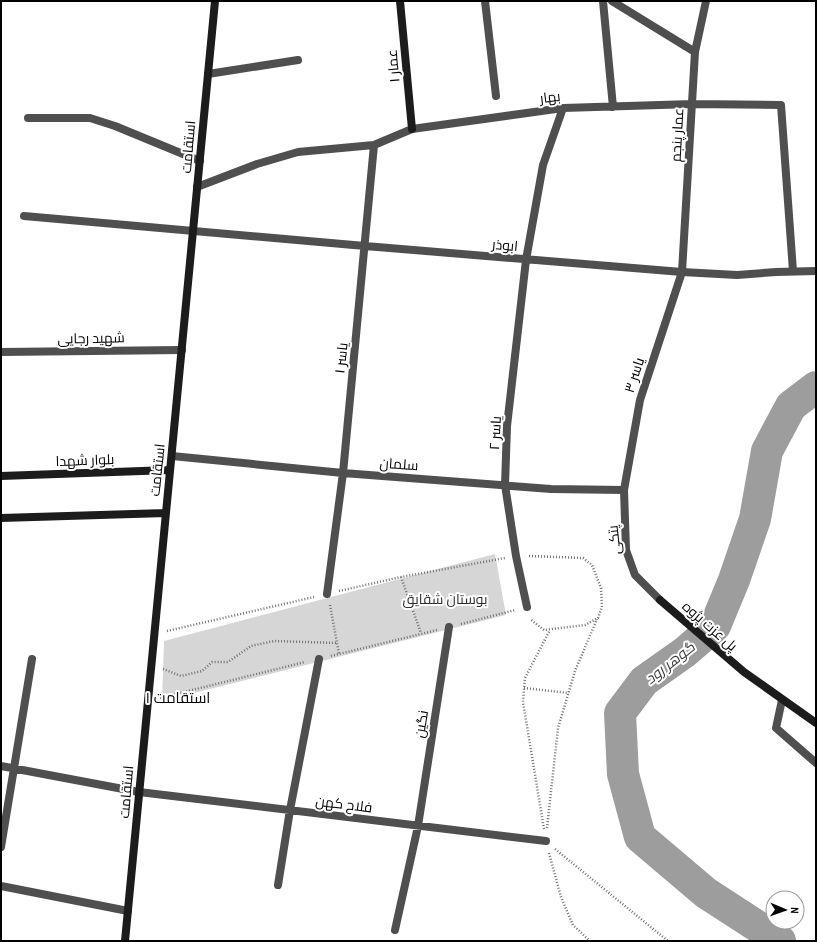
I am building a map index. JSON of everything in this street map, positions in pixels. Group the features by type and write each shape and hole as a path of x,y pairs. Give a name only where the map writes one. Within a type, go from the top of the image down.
{"main road":[{"name":"استقامت","path":"125,941 215,1"},
{"name":"عمار ۱","path":"400,1 412,129"},
{"name":"بلوار شهدا","path":"1,476 170,470"},
{"path":"1,518 166,513"},
{"name":"پل عزت پژوه","path":"660,600 744,672 782,700"},
{"path":"782,700 816,723"}],"street":[{"path":"485,1 496,96"},
{"path":"603,1 613,107"},
{"path":"612,1 696,52"},
{"name":"عمار پنجم","path":"682,272 696,52 706,1"},
{"path":"208,74 298,60"},
{"name":"بهار","path":"197,187 257,164 298,152 374,145 412,129 563,108 692,104 781,105 793,272"},
{"name":"یاسر ۲","path":"527,607 516,556 505,485 507,426 526,260 543,165 563,108"},
{"path":"28,118 90,118 115,126 200,161"},
{"path":"365,246 374,145"},
{"name":"ابوذر","path":"24,216 526,260 682,272 737,275 816,272"},
{"name":"یاسر ۱","path":"327,594 343,473 365,246"},
{"name":"یاسر ۳","path":"624,490 640,400 682,272"},
{"name":"شهید رجایی","path":"1,352 182,350"},
{"name":"سلمان","path":"172,456 343,473 551,489 624,490"},
{"name":"پتکی","path":"624,490 626,550 635,575 660,600"},
{"name":"نگین","path":"394,930 418,826 449,626"},
{"path":"1,847 32,659"},
{"path":"278,885 290,810 319,659"},
{"path":"782,700 776,728 816,763"},
{"name":"فلاح کهن","path":"1,766 139,792 546,841"},
{"path":"1,886 128,911"}],"path":[{"path":"516,556 583,558 592,565 601,588 602,607 575,671 558,728 546,841"},
{"path":"401,577 421,634"},
{"path":"327,594 339,654"},
{"path":"148,701 527,607 531,620 544,630 585,625 598,618"},
{"path":"550,630 525,678 523,702 546,841 562,897 572,925 590,941"},
{"path":"152,665 181,676 202,671 212,662 228,662 251,646 274,642 337,643"},
{"path":"524,688 569,693"},
{"path":"546,841 668,941"}],"green space":[{"name":"بوستان شقایق","path":"495,554 506,615 162,701 164,641"}],"waterway":[{"name":"گوهر رود","path":"780,941 706,893 640,837 623,774 620,713 644,681 685,652 715,626 734,580 755,519 767,451 791,406 816,387"}],"district":[{"name":"استقامت ۱","path":"178,698"}]}
